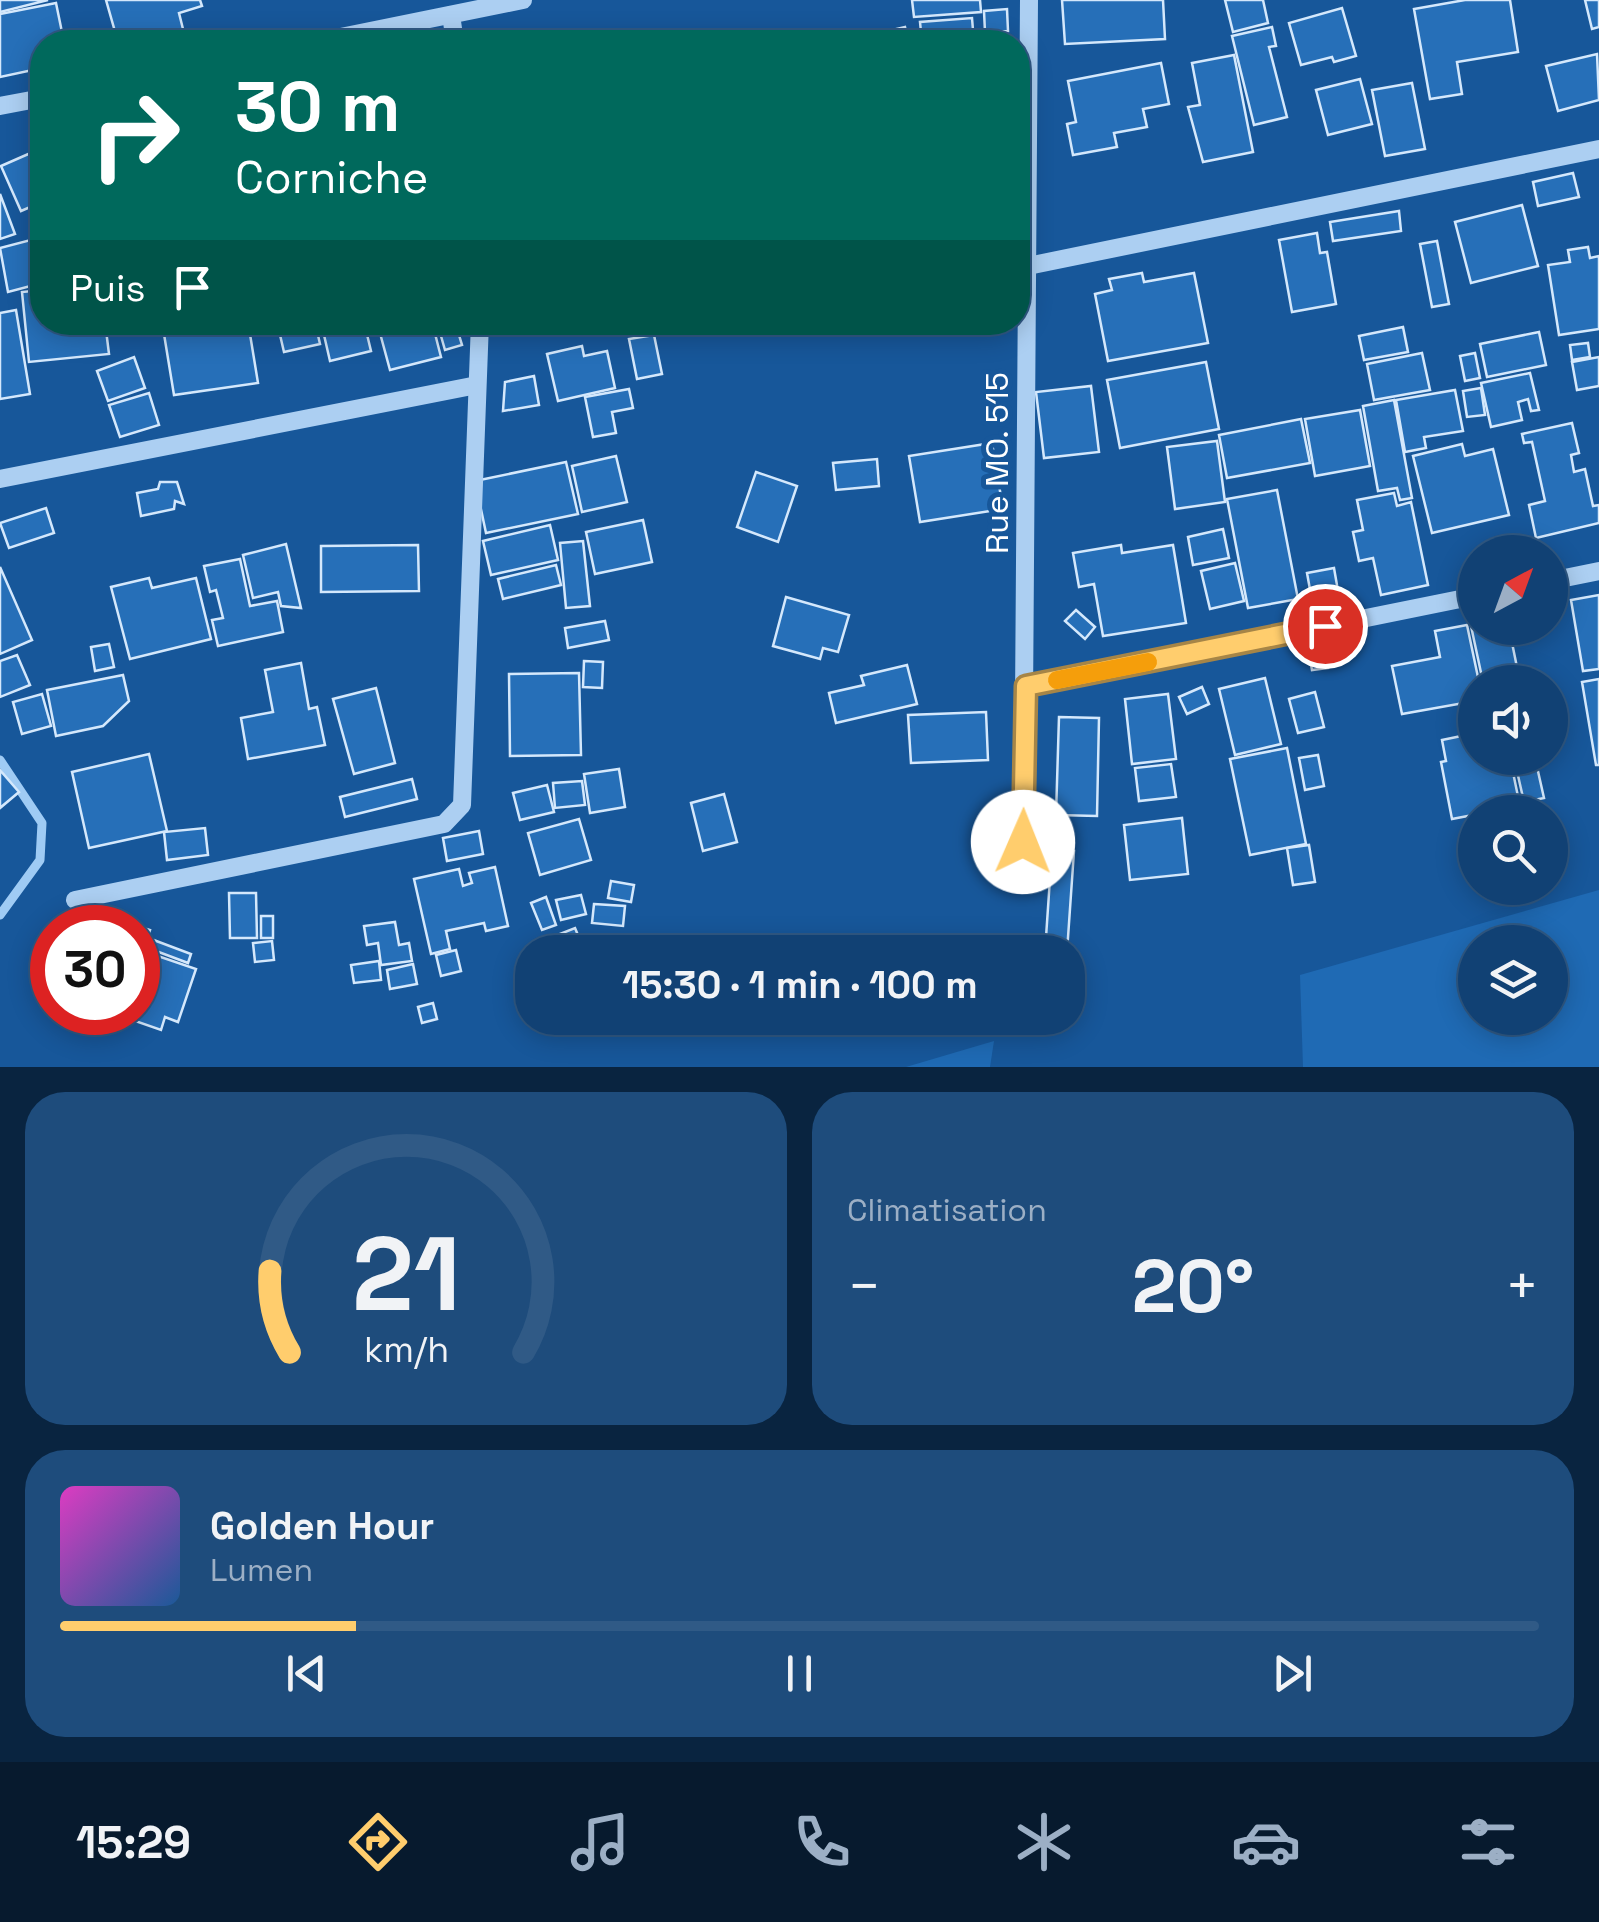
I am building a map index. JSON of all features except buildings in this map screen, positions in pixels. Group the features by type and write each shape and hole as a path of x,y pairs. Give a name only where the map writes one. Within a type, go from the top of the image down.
{"street":[{"path":"376,30 523,0"},
{"name":"Rue MO. 515","path":"1029,0 1029,30"},
{"path":"451,15 453,30"},
{"path":"0,106 30,100"},
{"path":"1030,266 1599,149"},
{"path":"75,900 444,824 462,806 479,335"},
{"name":"Rue MO. 515","path":"1023,842 1028,335"},
{"path":"0,479 476,385"},
{"path":"1568,577 1599,571"},
{"path":"1026,686 1458,599"}],"shaded area":[{"path":"1599,890 1599,1067 1303,1067 1300,975 1458,930 1458,1035 1568,1035 1568,925 1476,925 1546,905 1568,905 1568,899"},
{"path":"994,1041 990,1067 906,1067"}],"waterway":[{"path":"0,760 42,823 40,860 0,915"}],"slow traffic":[{"path":"1057,680 1148,662"}],"route":[{"path":"1023,842 1026,686 1325,626"}]}
